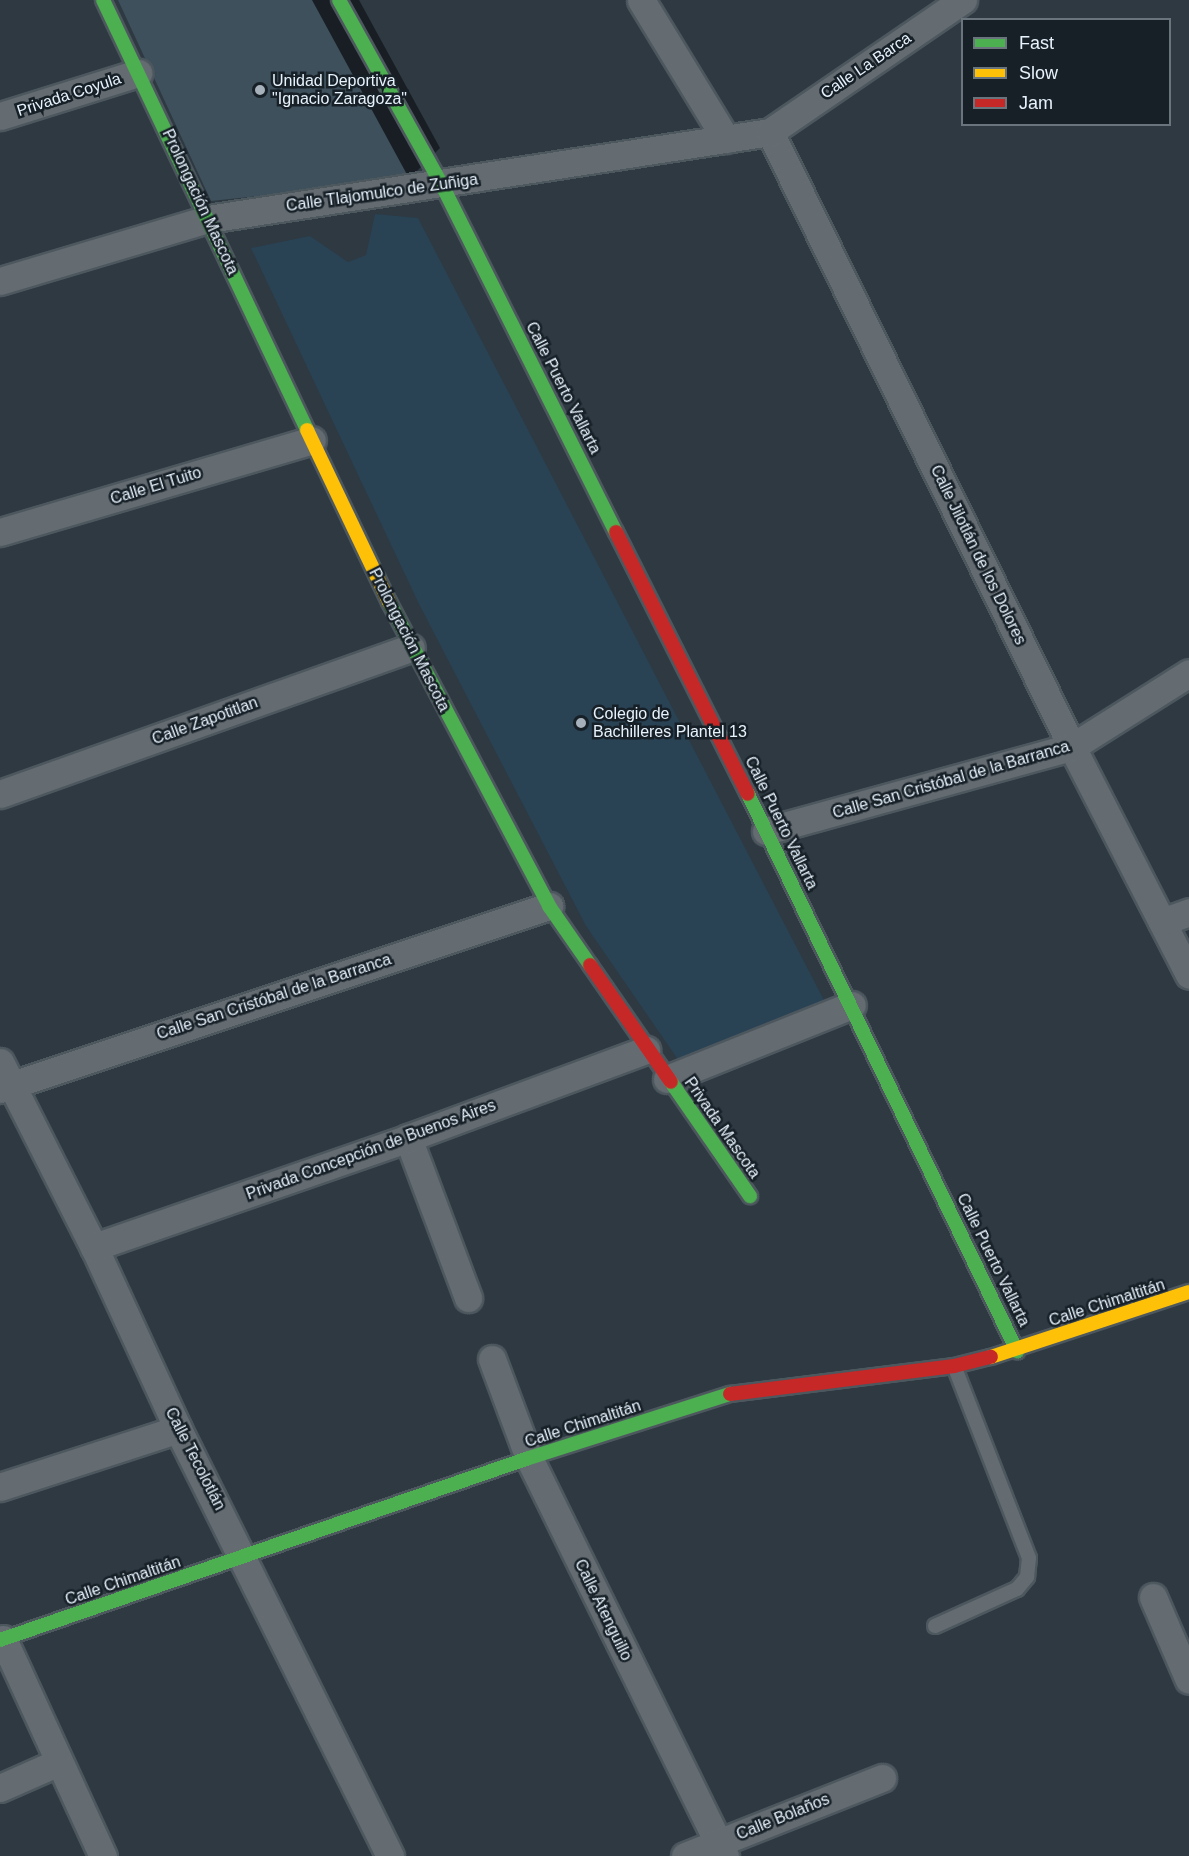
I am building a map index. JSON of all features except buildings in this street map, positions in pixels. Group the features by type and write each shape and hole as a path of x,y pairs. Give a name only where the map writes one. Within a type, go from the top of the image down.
{"street":[{"name":"Prolongación Mascota","path":"104,0 411,648 549,906 668,1079"},
{"name":"Calle Puerto Vallarta","path":"339,0 442,185 852,1005 1017,1351"},
{"path":"641,0 726,139"},
{"name":"Calle La Barca","path":"770,132 963,0"},
{"name":"Privada Coyula","path":"0,116 138,73"},
{"name":"Calle Tlajomulco de Zuñiga","path":"0,281 208,219 442,185 770,132"},
{"name":"Calle Jilotlán de los Dolores","path":"770,132 1072,747 1189,975"},
{"name":"Calle El Tuito","path":"0,532 312,440"},
{"name":"Calle Zapotitlan","path":"0,795 411,648"},
{"name":"Calle San Cristóbal de la Barranca","path":"766,831 1072,747 1189,674"},
{"name":"Calle San Cristóbal de la Barranca","path":"4,1079 549,906"},
{"path":"1162,922 1189,912"},
{"path":"668,1079 852,1005"},
{"name":"Privada Concepción de Buenos Aires","path":"94,1247 408,1138 646,1050"},
{"name":"Calle Tecolotlán","path":"4,1079 94,1247 178,1429 244,1557 390,1856"},
{"name":"Privada Mascota","path":"668,1079 750,1196"},
{"path":"408,1138 468,1298"},
{"name":"Calle Chimaltitán","path":"1,1639 529,1458 731,1394 954,1366 1017,1351 1189,1292"},
{"name":"Calle Atenguillo","path":"492,1359 529,1458 721,1849"},
{"path":"0,1487 178,1429"},
{"path":"1153,1597 1189,1680"},
{"path":"1,1639 103,1856"},
{"path":"0,1788 59,1762"},
{"name":"Calle Bolaños","path":"685,1856 721,1849 882,1778"}],"lane":[{"path":"935,1626 1017,1589 1027,1577 1029,1558 954,1366"}],"shaded area":[{"name":"Colegio de Bachilleres Plantel 13","path":"375,214 418,218 825,1002 681,1064 586,926 419,604 251,248 310,236 348,262 366,255"}],"traffic: fast":[{"path":"103,0 307,430"},
{"path":"339,0 442,185 616,532"},
{"path":"389,602 549,906 590,965"},
{"path":"748,794 1017,1351"},
{"path":"671,1082 750,1196"},
{"path":"0,1640 529,1458 730,1394"}],"traffic: slow":[{"path":"307,430 389,602"},
{"path":"991,1357 1189,1292"}],"traffic: jam":[{"path":"616,532 748,794"},
{"path":"590,965 671,1082"},
{"path":"730,1394 954,1366 991,1357"}],"place":[{"name":"Unidad Deportiva \"Ignacio Zaragoza\"","path":"260,90"},
{"name":"Colegio de Bachilleres Plantel 13","path":"581,723"}]}
